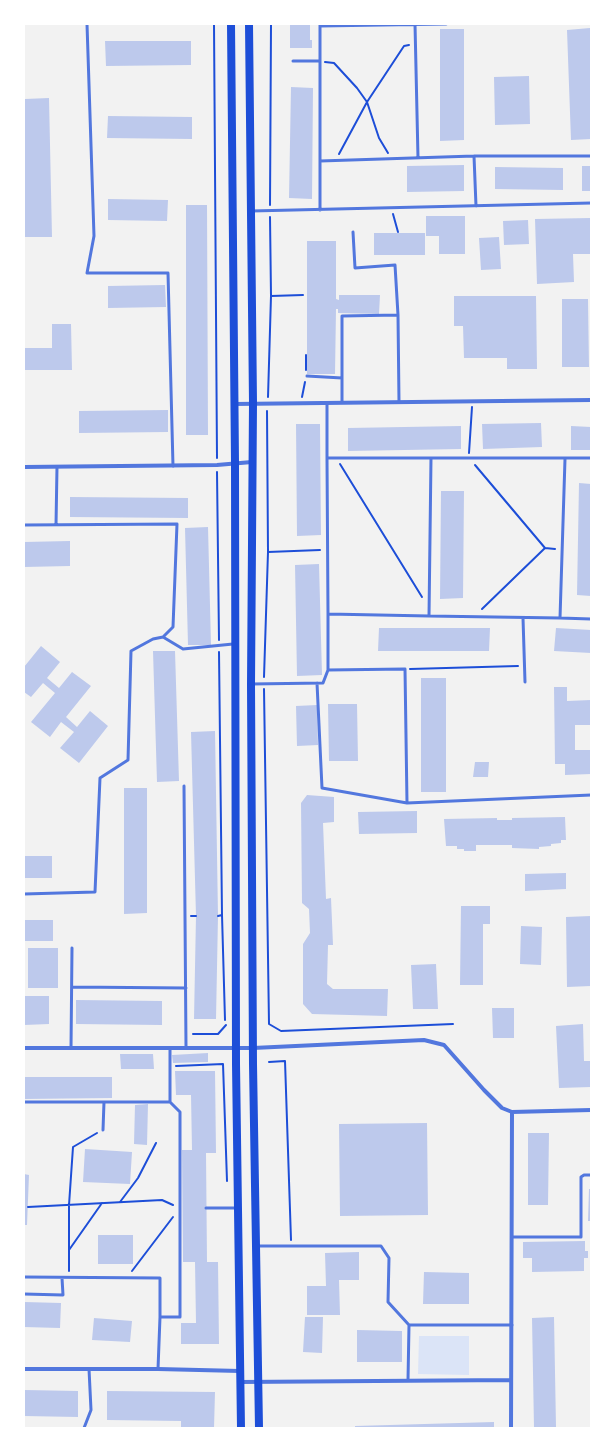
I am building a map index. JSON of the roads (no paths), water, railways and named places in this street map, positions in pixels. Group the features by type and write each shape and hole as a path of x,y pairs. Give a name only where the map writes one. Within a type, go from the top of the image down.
{"main road":[{"path":"231,24 235,463 238,1208 241,1428"},
{"path":"249,24 249,211 253,403 251,684 253,1048 259,1428"}],"street":[{"path":"234,404 342,401 399,402 591,400"},
{"path":"24,467 173,466 252,462"},
{"path":"24,1048 253,1048 424,1040 444,1044 496,1103 512,1112 591,1110"},
{"path":"511,1428 512,1112"},
{"path":"24,1369 158,1369 240,1371"},
{"path":"240,1382 510,1380"}],"lane":[{"path":"87,24 94,236 87,273 168,273 173,466"},
{"path":"415,24 418,158"},
{"path":"320,210 320,25 446,24"},
{"path":"293,61 320,61"},
{"path":"320,161 474,156 591,156"},
{"path":"474,156 476,206"},
{"path":"249,211 591,203"},
{"path":"353,232 355,268 395,265 398,315 399,402"},
{"path":"342,401 342,316 398,315"},
{"path":"307,376 342,378"},
{"path":"251,684 323,683 328,670 326,458 327,402"},
{"path":"326,458 591,458"},
{"path":"429,616 431,458"},
{"path":"560,618 566,459"},
{"path":"56,525 57,467"},
{"path":"24,525 176,524 173,627 163,637 153,639 131,651 128,760 100,778 95,892 24,894"},
{"path":"328,614 591,619"},
{"path":"523,618 525,682"},
{"path":"163,637 183,649 236,644"},
{"path":"328,670 405,669 407,804"},
{"path":"317,683 322,788 407,804 591,795"},
{"path":"184,786 186,1047"},
{"path":"71,1048 72,948"},
{"path":"72,987 186,988"},
{"path":"160,1317 180,1317 180,1112 170,1102 170,1048"},
{"path":"24,1102 170,1102"},
{"path":"103,1130 104,1102"},
{"path":"581,1242 581,1177 584,1175 591,1175"},
{"path":"206,1208 238,1208"},
{"path":"512,1236 581,1237"},
{"path":"256,1246 381,1246 389,1258 388,1302 409,1326 408,1380"},
{"path":"24,1278 160,1278 158,1369"},
{"path":"24,1294 63,1295 62,1278"},
{"path":"409,1326 512,1325"},
{"path":"84,1428 91,1410 89,1369"}]}
